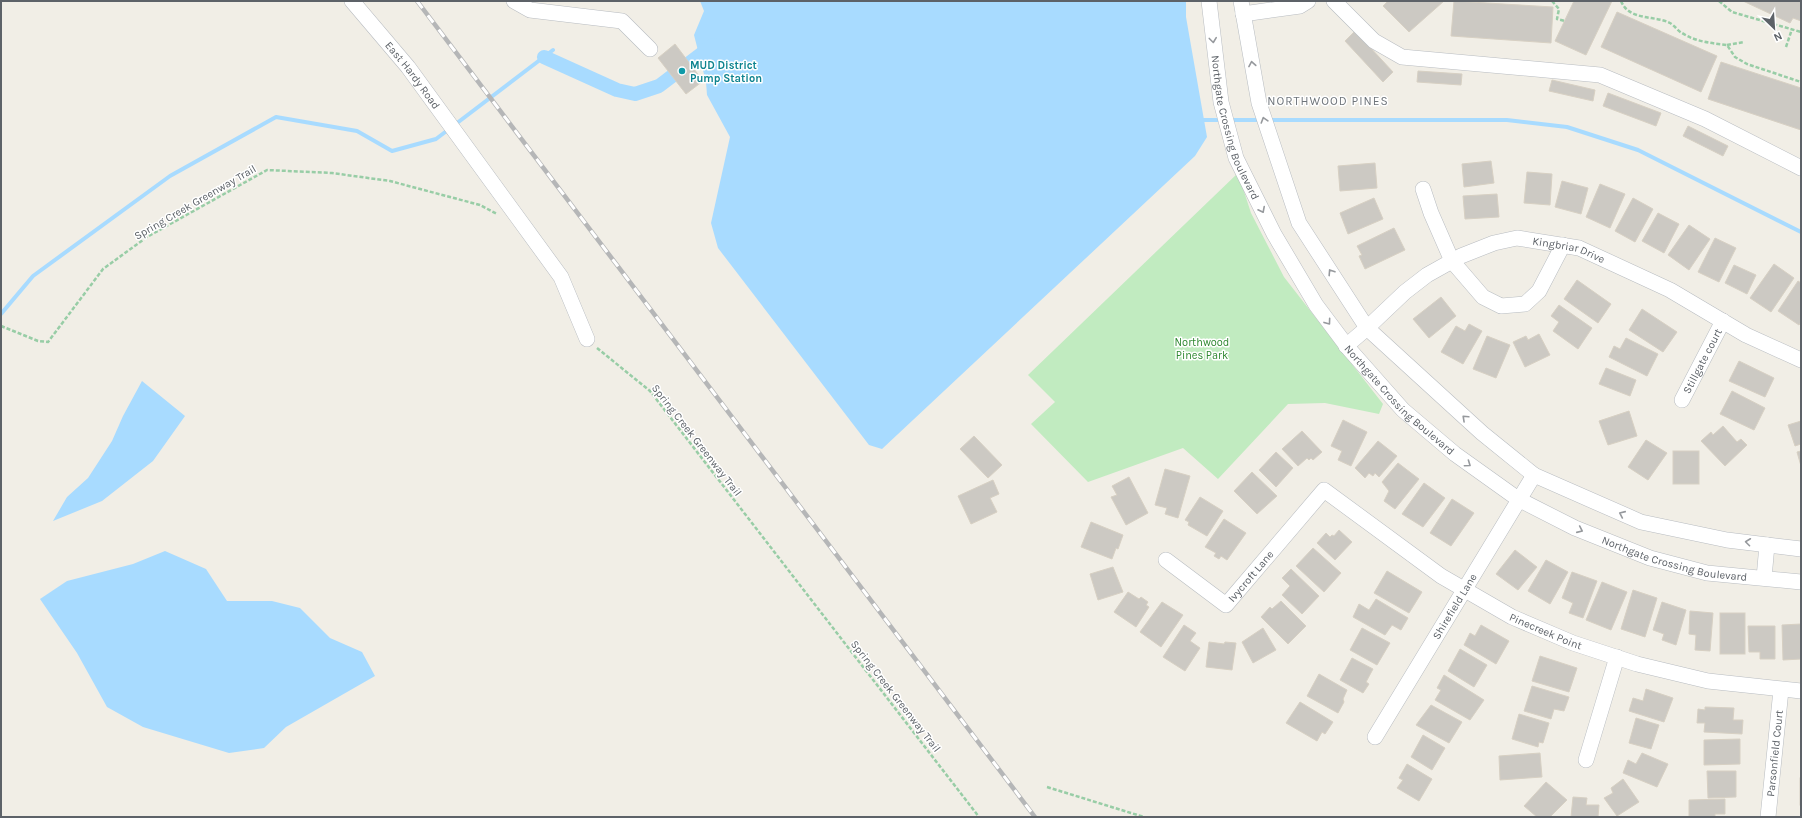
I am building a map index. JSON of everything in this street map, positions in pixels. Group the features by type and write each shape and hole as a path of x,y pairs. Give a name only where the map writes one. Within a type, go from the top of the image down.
{"street":[{"name":"East Hardy Road","path":"352,1 408,68 561,277 587,339"},
{"path":"514,1 530,10 622,21 650,49"},
{"name":"Northgate Crossing Boulevard","path":"1209,1 1221,102 1236,158 1294,268 1316,306 1366,370 1424,428 1455,454 1518,499 1575,528 1612,544 1650,558 1707,573 1801,582"},
{"path":"1308,1 1300,6 1242,8 1259,103 1269,137 1299,223 1367,328 1482,433 1534,475 1640,522 1727,540 1801,549"},
{"path":"1334,1 1374,41 1402,57 1600,75 1705,119 1801,168"},
{"path":"1423,189 1431,213 1452,261 1483,297 1501,306 1525,304 1539,292 1563,245"},
{"name":"Kingbriar Drive","path":"1346,346 1405,292 1427,275 1452,261 1494,243 1516,238 1579,248 1670,290 1746,335 1801,360"},
{"name":"Stillgate court","path":"1682,400 1723,321"},
{"name":"Shirefield Lane","path":"1375,737 1518,499 1534,475"},
{"name":"Ivycroft Lane","path":"1166,560 1226,605 1324,490"},
{"name":"Pinecreek Point","path":"1324,490 1413,556 1464,589 1512,617 1573,643 1637,664 1708,681 1801,691"},
{"path":"1764,578 1767,545"},
{"path":"1586,760 1617,657"},
{"name":"Parsonfield Court","path":"1768,817 1781,690"}],"path":[{"path":"1552,1 1559,9 1557,19 1565,21"},
{"path":"1621,1 1623,6 1637,15 1670,23 1681,33 1698,41 1726,45 1744,42"},
{"path":"1719,1 1732,12 1801,32"},
{"path":"1786,47 1792,29"},
{"path":"1726,45 1735,57 1746,64 1801,82"},
{"name":"Spring Creek Greenway Trail","path":"1,326 38,341 48,342 103,269 147,238 268,170 332,173 390,181 480,205 500,216"},
{"name":"Spring Creek Greenway Trail","path":"587,339 650,391 979,817"},
{"path":"1047,787 1144,817"}],"green space":[{"name":"Northwood Pines Park","path":"1238,173 1251,213 1284,277 1383,404 1379,414 1325,403 1288,404 1218,479 1183,448 1088,482 1031,424 1055,402 1028,375"}],"water":[{"path":"700,1 1186,1 1186,17 1207,137 1195,156 882,449 869,445 718,248 711,223 730,137 707,95 706,82 694,35 704,11"},
{"path":"142,381 185,416 153,461 102,501 53,521 67,497 88,478 112,441 123,416"},
{"path":"165,551 206,569 227,601 272,601 300,608 330,638 362,652 375,676 286,727 264,748 229,753 143,727 107,707 77,653 40,599 67,581 133,564"}],"building":[{"path":"1388,1 1444,1 1409,32 1383,6"},
{"path":"1454,1 1553,7 1551,43 1451,36"},
{"path":"1574,1 1612,1 1586,55 1555,41"},
{"path":"1743,1 1801,1 1801,21 1793,18 1790,23"},
{"path":"1617,12 1717,56 1701,92 1601,47"},
{"path":"1355,31 1393,72 1383,82 1345,41"},
{"name":"MUD District Pump Station","path":"675,44 703,81 686,94 658,58"},
{"path":"1721,62 1801,88 1801,130 1708,99"},
{"path":"1418,71 1462,74 1461,85 1417,82"},
{"path":"1552,80 1595,90 1593,101 1549,91"},
{"path":"1608,93 1661,113 1656,126 1603,106"},
{"path":"1688,126 1728,146 1723,156 1683,136"},
{"path":"1491,161 1494,183 1464,187 1462,164"},
{"path":"1375,163 1377,188 1340,191 1338,166"},
{"path":"1527,172 1552,174 1550,205 1524,203"},
{"path":"1562,181 1588,188 1581,214 1555,207"},
{"path":"1600,184 1625,194 1610,228 1586,217"},
{"path":"1497,194 1499,217 1465,219 1463,196"},
{"path":"1374,198 1383,219 1348,234 1340,213"},
{"path":"1633,198 1653,209 1635,242 1615,231"},
{"path":"1658,213 1679,224 1664,253 1642,241"},
{"path":"1689,225 1710,239 1689,270 1668,255"},
{"path":"1394,228 1405,250 1365,269 1359,256 1362,255 1357,246"},
{"path":"1715,238 1736,248 1719,282 1698,272"},
{"path":"1774,264 1794,278 1771,312 1750,298"},
{"path":"1734,265 1756,275 1747,294 1725,283"},
{"path":"1577,280 1611,304 1598,323 1564,299"},
{"path":"1798,281 1801,283 1801,322 1799,325 1778,311"},
{"path":"1441,297 1456,316 1429,338 1413,319"},
{"path":"1559,305 1592,328 1578,349 1553,331 1559,322 1551,316"},
{"path":"1642,309 1677,332 1663,352 1629,330"},
{"path":"1469,324 1482,331 1463,364 1441,352 1456,326 1465,331"},
{"path":"1539,334 1550,355 1525,367 1513,342 1526,336 1528,340"},
{"path":"1487,336 1510,345 1496,378 1473,369"},
{"path":"1626,338 1658,354 1647,376 1609,357 1614,346 1620,349"},
{"path":"1739,361 1774,378 1765,397 1729,381"},
{"path":"1606,368 1636,380 1630,396 1599,384"},
{"path":"1732,391 1765,408 1754,430 1720,414"},
{"path":"1629,411 1637,436 1608,445 1599,421"},
{"path":"1343,420 1367,432 1351,466 1338,460 1342,451 1331,446"},
{"path":"1801,421 1801,444 1795,446 1788,425"},
{"path":"1723,426 1737,442 1741,439 1747,445 1725,466 1701,441 1711,432 1713,435"},
{"path":"1302,431 1322,452 1313,460 1311,458 1309,460 1307,458 1298,466 1282,449"},
{"path":"974,436 1002,465 988,478 960,449"},
{"path":"1646,440 1667,453 1648,480 1628,467"},
{"path":"1378,441 1397,456 1379,477 1375,473 1373,476 1369,473 1365,478 1355,468"},
{"path":"1673,451 1699,451 1699,484 1673,484"},
{"path":"1801,451 1801,466 1797,452"},
{"path":"1276,452 1293,468 1276,487 1259,470"},
{"path":"1398,463 1419,479 1395,509 1384,501 1389,491 1382,482"},
{"path":"1165,469 1190,476 1178,518 1165,514 1167,508 1155,505"},
{"path":"1252,472 1277,496 1257,514 1234,491"},
{"path":"1129,477 1148,513 1126,525 1111,497 1117,495 1112,486"},
{"path":"993,480 999,494 990,498 997,512 971,524 958,496"},
{"path":"1424,483 1445,498 1423,527 1402,514"},
{"path":"1200,497 1223,511 1207,536 1188,525 1189,522 1185,520"},
{"path":"1452,499 1474,513 1451,546 1430,533"},
{"path":"1224,519 1246,533 1227,560 1221,556 1219,559 1214,556 1216,553 1205,547"},
{"path":"1091,522 1123,535 1118,549 1116,548 1112,559 1081,547"},
{"path":"1339,530 1352,542 1335,560 1317,543 1326,533 1330,537 1332,535 1334,536"},
{"path":"1313,548 1341,573 1324,592 1296,566"},
{"path":"1515,550 1537,567 1518,590 1496,574"},
{"path":"1546,560 1568,572 1550,604 1528,591"},
{"path":"1113,567 1123,592 1098,600 1090,574"},
{"path":"1291,569 1319,596 1302,614 1282,595 1290,586 1282,578"},
{"path":"1387,571 1422,592 1409,613 1374,593"},
{"path":"1572,572 1597,581 1583,618 1569,613 1573,603 1562,598"},
{"path":"1602,582 1627,592 1611,630 1586,620"},
{"path":"1633,590 1657,598 1645,637 1621,629"},
{"path":"1128,592 1139,599 1141,597 1148,602 1146,605 1149,607 1136,627 1114,612"},
{"path":"1376,599 1408,618 1401,630 1392,625 1385,635 1353,617 1359,604 1369,610"},
{"path":"1281,601 1306,626 1288,644 1261,617 1270,607 1272,609"},
{"path":"1162,602 1183,615 1161,647 1140,632"},
{"path":"1662,602 1686,610 1676,645 1662,640 1664,634 1653,630"},
{"path":"1690,611 1713,613 1710,651 1695,650 1696,635 1689,634"},
{"path":"1720,613 1745,613 1745,654 1720,654"},
{"path":"1801,624 1801,659 1783,660 1782,625"},
{"path":"1184,625 1196,633 1190,641 1200,648 1185,671 1163,657"},
{"path":"1481,625 1509,641 1496,664 1464,645 1470,633 1475,636"},
{"path":"1748,626 1775,626 1775,659 1760,659 1760,652 1749,652"},
{"path":"1263,628 1276,650 1253,663 1242,642"},
{"path":"1362,628 1390,643 1377,665 1350,650"},
{"path":"1209,642 1224,644 1225,642 1236,643 1232,670 1206,667"},
{"path":"1460,649 1487,665 1474,687 1448,671"},
{"path":"1540,656 1577,668 1569,692 1532,681"},
{"path":"1352,658 1373,669 1366,682 1369,684 1363,693 1340,680"},
{"path":"1319,674 1347,690 1343,699 1344,702 1338,713 1307,696"},
{"path":"1444,675 1484,700 1470,720 1435,700 1441,690 1437,688"},
{"path":"1532,686 1569,697 1564,711 1554,709 1551,719 1524,711"},
{"path":"1646,689 1673,698 1664,722 1629,711 1633,698 1643,701"},
{"path":"1300,702 1333,722 1325,734 1322,732 1317,741 1286,723"},
{"path":"1431,705 1462,722 1449,743 1416,725"},
{"path":"1705,707 1734,708 1733,720 1743,720 1742,734 1704,732 1705,723 1697,723 1698,709 1705,710"},
{"path":"1519,714 1549,723 1543,743 1539,742 1538,747 1512,739"},
{"path":"1636,718 1659,725 1651,749 1629,743"},
{"path":"1423,735 1445,748 1432,770 1411,757"},
{"path":"1740,739 1740,764 1704,765 1704,740"},
{"path":"1540,753 1542,777 1500,780 1499,756"},
{"path":"1642,753 1668,764 1657,787 1623,773 1628,760 1636,764"},
{"path":"1407,764 1432,779 1419,801 1397,788 1403,780 1399,778"},
{"path":"1707,771 1736,771 1736,797 1708,798"},
{"path":"1801,778 1801,805 1800,805"},
{"path":"1623,779 1639,802 1617,816 1604,798 1613,793 1611,788"},
{"path":"1546,782 1567,800 1550,817 1537,817 1524,806"},
{"path":"1573,797 1587,798 1586,805 1599,805 1598,817 1571,817"},
{"path":"1725,799 1725,814 1715,814 1715,817 1689,817 1689,800"}],"waterway":[{"path":"544,57 617,90 635,94 659,86 713,45"},
{"path":"1,314 33,276 170,176 276,117 357,131 392,151 436,139 553,50"},
{"path":"1199,120 1222,120"},
{"path":"1229,120 1262,120"},
{"path":"1269,120 1507,120 1567,127 1638,150 1801,232"}],"railway":[{"path":"417,1 1035,817"}],"place":[{"name":"MUD District Pump Station","path":"682,71"}],"district":[{"name":"NORTHWOOD PINES","path":"1328,101"}]}
